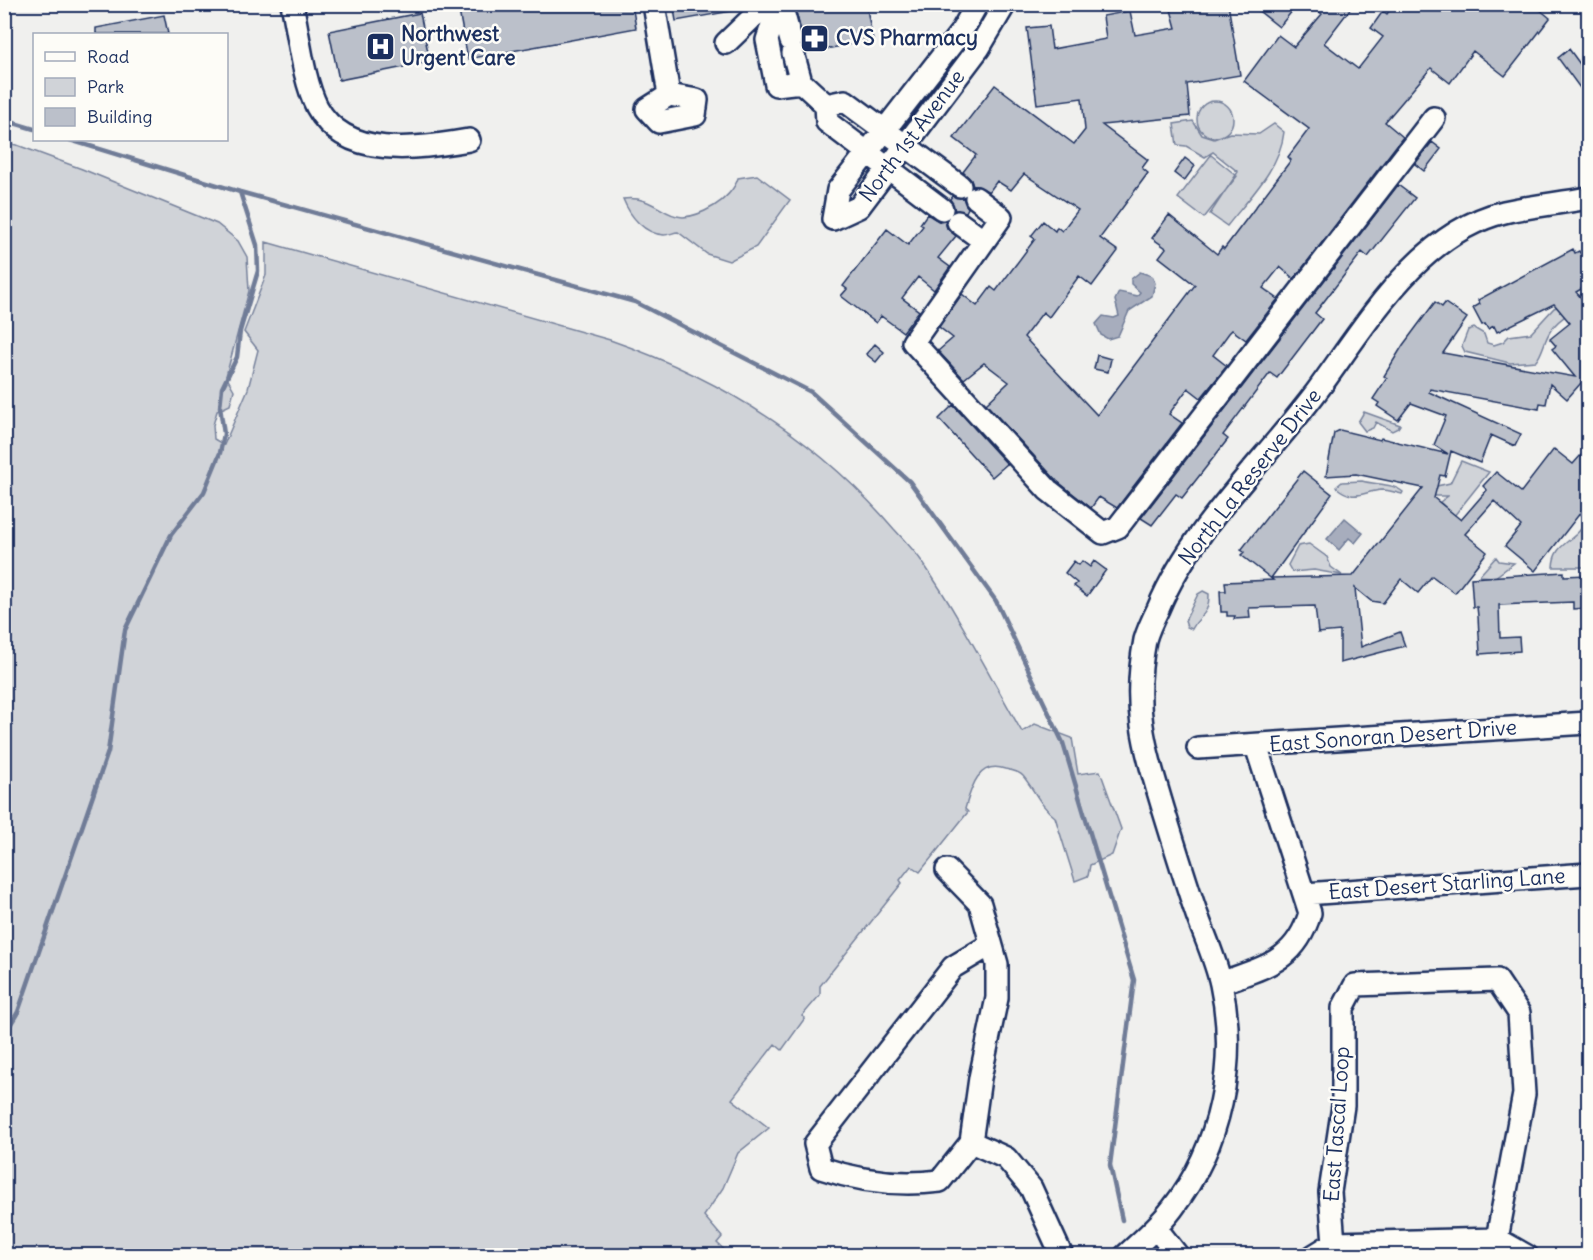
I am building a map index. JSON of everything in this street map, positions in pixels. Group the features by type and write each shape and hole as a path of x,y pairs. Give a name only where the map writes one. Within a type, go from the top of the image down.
{"street":[{"path":"292,4 312,95 318,109 342,133 364,144 405,148 469,140"},
{"path":"654,4 669,95"},
{"path":"726,43 754,16 760,4"},
{"path":"780,4 801,82 826,105 827,122 984,241"},
{"path":"780,4 767,40 776,85 801,82"},
{"name":"North 1st Avenue","path":"978,4 961,32 838,190 833,219 859,207 979,48 1005,4"},
{"path":"826,105 845,101 1001,217 913,342 1048,490 1102,533 1118,527 1434,118"},
{"path":"942,209 960,186"},
{"name":"North La Reserve Drive","path":"1125,1256 1156,1228 1173,1208 1207,1153 1225,1086 1227,1052 1221,983 1185,882 1144,744 1139,719 1146,637 1168,585 1205,529 1297,418 1413,267 1452,235 1501,213 1588,198"},
{"name":"East Sonoran Desert Drive","path":"1198,748 1588,723"},
{"path":"1221,983 1272,963 1286,955 1306,927 1310,913 1256,746"},
{"path":"947,870 980,904 997,964 997,998 980,1078 971,1142 940,1181 910,1185 846,1176 821,1168 815,1144 953,967 990,945"},
{"name":"East Desert Starling Lane","path":"1305,894 1588,874"},
{"name":"East Tascal Loop","path":"1334,1243 1330,1192 1343,1106 1343,1008 1355,985 1497,980 1519,1013 1524,1094 1497,1239"},
{"path":"971,1142 1006,1158 1031,1188 1062,1256"},
{"path":"1156,1228 1178,1256"},
{"path":"1312,1256 1334,1243 1497,1239 1527,1256"}],"green space":[{"path":"1215,101 1228,106 1233,119 1228,132 1215,137 1202,132 1197,119 1202,106"},
{"path":"1193,121 1202,135 1214,139 1230,133 1259,134 1274,124 1284,132 1270,170 1227,226 1210,214 1238,172 1213,152 1205,157 1186,146 1177,145 1174,124"},
{"path":"4,143 17,145 82,169 217,224 238,241 247,257 249,291 226,376 234,390 230,405 217,411 213,425 214,439 224,445 248,389 258,350 244,332 266,275 266,242 610,340 651,355 728,393 765,415 833,467 864,497 920,559 962,625 1022,732 1035,724 1072,738 1078,774 1100,771 1121,829 1112,855 1090,865 1088,876 1075,881 1055,817 1041,803 1023,776 1015,771 996,767 988,768 977,778 965,809 968,812 920,872 911,866 900,880 902,883 820,986 820,995 802,1016 805,1018 782,1050 775,1044 732,1099 769,1128 738,1153 723,1188 704,1216 722,1237 717,1243 730,1255 5,1255"},
{"path":"1211,155 1237,176 1204,218 1178,198"},
{"path":"757,175 790,200 756,247 729,261 707,254 678,232 664,235 644,228 634,218 623,199 648,202 675,216 685,217 718,204 732,190 738,178"},
{"path":"1588,288 1588,299 1555,325 1536,361 1510,363 1465,352 1462,346 1468,330 1474,328 1484,334 1487,343 1494,345 1503,342 1509,336 1531,333 1554,308 1575,300"},
{"path":"1364,412 1400,425 1392,431 1376,422 1373,428 1365,431 1358,422"},
{"path":"1461,461 1489,472 1454,516 1440,502 1448,496 1432,496 1437,486 1450,483"},
{"path":"1362,481 1389,486 1403,492 1402,494 1382,490 1354,495 1336,487 1342,482"},
{"path":"1588,511 1588,567 1553,567 1559,549 1581,529"},
{"path":"1309,544 1327,557 1331,567 1342,575 1314,570 1292,572 1288,565 1298,546"},
{"path":"1496,557 1499,561 1514,563 1495,577 1479,576"},
{"path":"1203,591 1209,594 1209,601 1206,611 1192,629 1187,627 1185,621 1198,594"}],"water":[{"path":"1140,272 1152,276 1155,283 1152,296 1129,311 1118,336 1108,339 1101,335 1096,324 1103,316 1114,318 1119,316 1115,300 1119,292 1137,296 1140,292 1131,284 1131,279"},
{"path":"1345,518 1363,533 1355,543 1349,538 1339,550 1327,539"}],"building":[{"path":"491,4 632,4 636,28 468,59 459,11"},
{"path":"673,4 731,4 732,11 676,21"},
{"name":"CVS Pharmacy","path":"794,4 866,4 873,40 806,53"},
{"path":"1228,4 1240,75 1187,84 1190,116 1102,125 1148,160 1142,168 1148,173 1100,238 1118,251 1092,286 1079,276 1049,317 1043,312 1024,337 1097,415 1195,285 1159,257 1166,248 1152,238 1169,215 1217,254 1222,247 1224,249 1291,160 1288,157 1309,129 1244,81 1278,35 1294,47 1322,14 1310,4 1354,4 1324,43 1358,69 1383,37 1371,28 1383,11 1387,14 1394,4 1533,4 1550,18 1505,76 1473,51 1450,83 1431,68 1385,122 1403,137 1294,279 1280,267 1263,288 1278,299 1246,340 1232,330 1213,355 1227,366 1201,398 1188,388 1169,414 1182,423 1117,508 1099,497 1091,508 1057,481 986,404 1009,382 984,363 964,379 938,351 953,338 939,327 962,294 977,306 991,287 996,291 1035,239 1031,236 1043,221 1055,231 1057,227 1062,231 1078,210 1024,174 1011,190 997,181 989,192 973,186 971,180 963,172 976,155 954,138 995,85 1074,144 1085,130 1082,98 1037,104 1027,28 1049,26 1052,49 1106,39 1103,16 1130,11 1135,35 1176,28 1170,6"},
{"path":"1250,4 1298,4 1279,27"},
{"name":"Northwest Urgent Care","path":"420,13 430,62 339,80 329,31"},
{"path":"164,15 168,33 96,33 96,28"},
{"path":"1569,49 1588,75 1588,99 1558,58"},
{"path":"1432,142 1441,149 1424,171 1415,164"},
{"path":"1185,158 1195,166 1184,181 1174,173"},
{"path":"1398,185 1415,198 1368,257 1362,252 1315,313 1322,319 1277,378 1270,373 1223,435 1228,439 1182,498 1176,494 1152,525 1141,518"},
{"path":"952,196 963,198 968,208 966,212 955,210 950,199"},
{"path":"927,214 940,222 945,221 947,228 956,236 938,258 950,267 934,290 918,277 902,298 919,311 903,332 881,316 876,323 841,296 847,289 843,286 887,229 908,245 923,226 920,224"},
{"path":"1573,249 1575,253 1579,251 1584,259 1588,259 1588,285 1576,292 1588,306 1588,375 1567,399 1550,384 1546,404 1540,403 1539,409 1430,389 1429,392 1521,434 1515,446 1491,435 1480,463 1451,451 1445,476 1440,475 1434,498 1461,520 1487,490 1483,486 1496,472 1521,492 1554,449 1573,464 1581,455 1588,462 1588,503 1535,571 1505,546 1521,526 1494,501 1465,534 1487,552 1455,593 1432,576 1418,593 1401,579 1383,603 1371,601 1355,588 1361,647 1400,632 1405,646 1340,663 1340,631 1318,633 1315,606 1249,608 1250,618 1234,619 1235,616 1227,616 1227,612 1221,612 1220,591 1226,591 1225,582 1273,580 1241,555 1244,552 1241,550 1303,471 1332,494 1271,578 1353,576 1423,488 1356,474 1326,476 1334,433 1340,430 1448,454 1434,445 1446,416 1411,403 1398,420 1377,406 1379,403 1373,399 1387,378 1384,376 1403,345 1435,302 1442,307 1445,303 1467,318 1443,353 1575,377 1552,349 1556,346 1550,339 1570,323 1554,304 1497,332 1494,326 1488,329 1485,324 1482,325 1473,308 1480,304 1478,300"},
{"path":"875,344 884,352 876,362 866,354"},
{"path":"1097,355 1111,359 1108,372 1094,369"},
{"path":"953,405 1007,464 992,477 939,419"},
{"path":"1074,561 1079,565 1082,561 1090,567 1094,561 1106,570 1087,596 1074,586 1077,583 1065,573"},
{"path":"1564,572 1564,576 1588,575 1588,608 1573,609 1573,602 1499,605 1500,638 1519,637 1520,651 1480,654 1477,607 1473,607 1471,578"}],"waterway":[{"path":"4,120 33,129"},
{"path":"73,141 240,192 635,302 811,392 910,482 996,601 1063,743 1134,980 1110,1165 1122,1220"},
{"path":"4,1035 18,1012 108,752 125,630 171,535 204,492 220,453 224,434 220,407 222,388 237,357 240,331 258,271 257,245 240,192"}],"place":[{"name":"CVS Pharmacy","path":"815,38"},
{"name":"Northwest Urgent Care","path":"380,46"}]}
